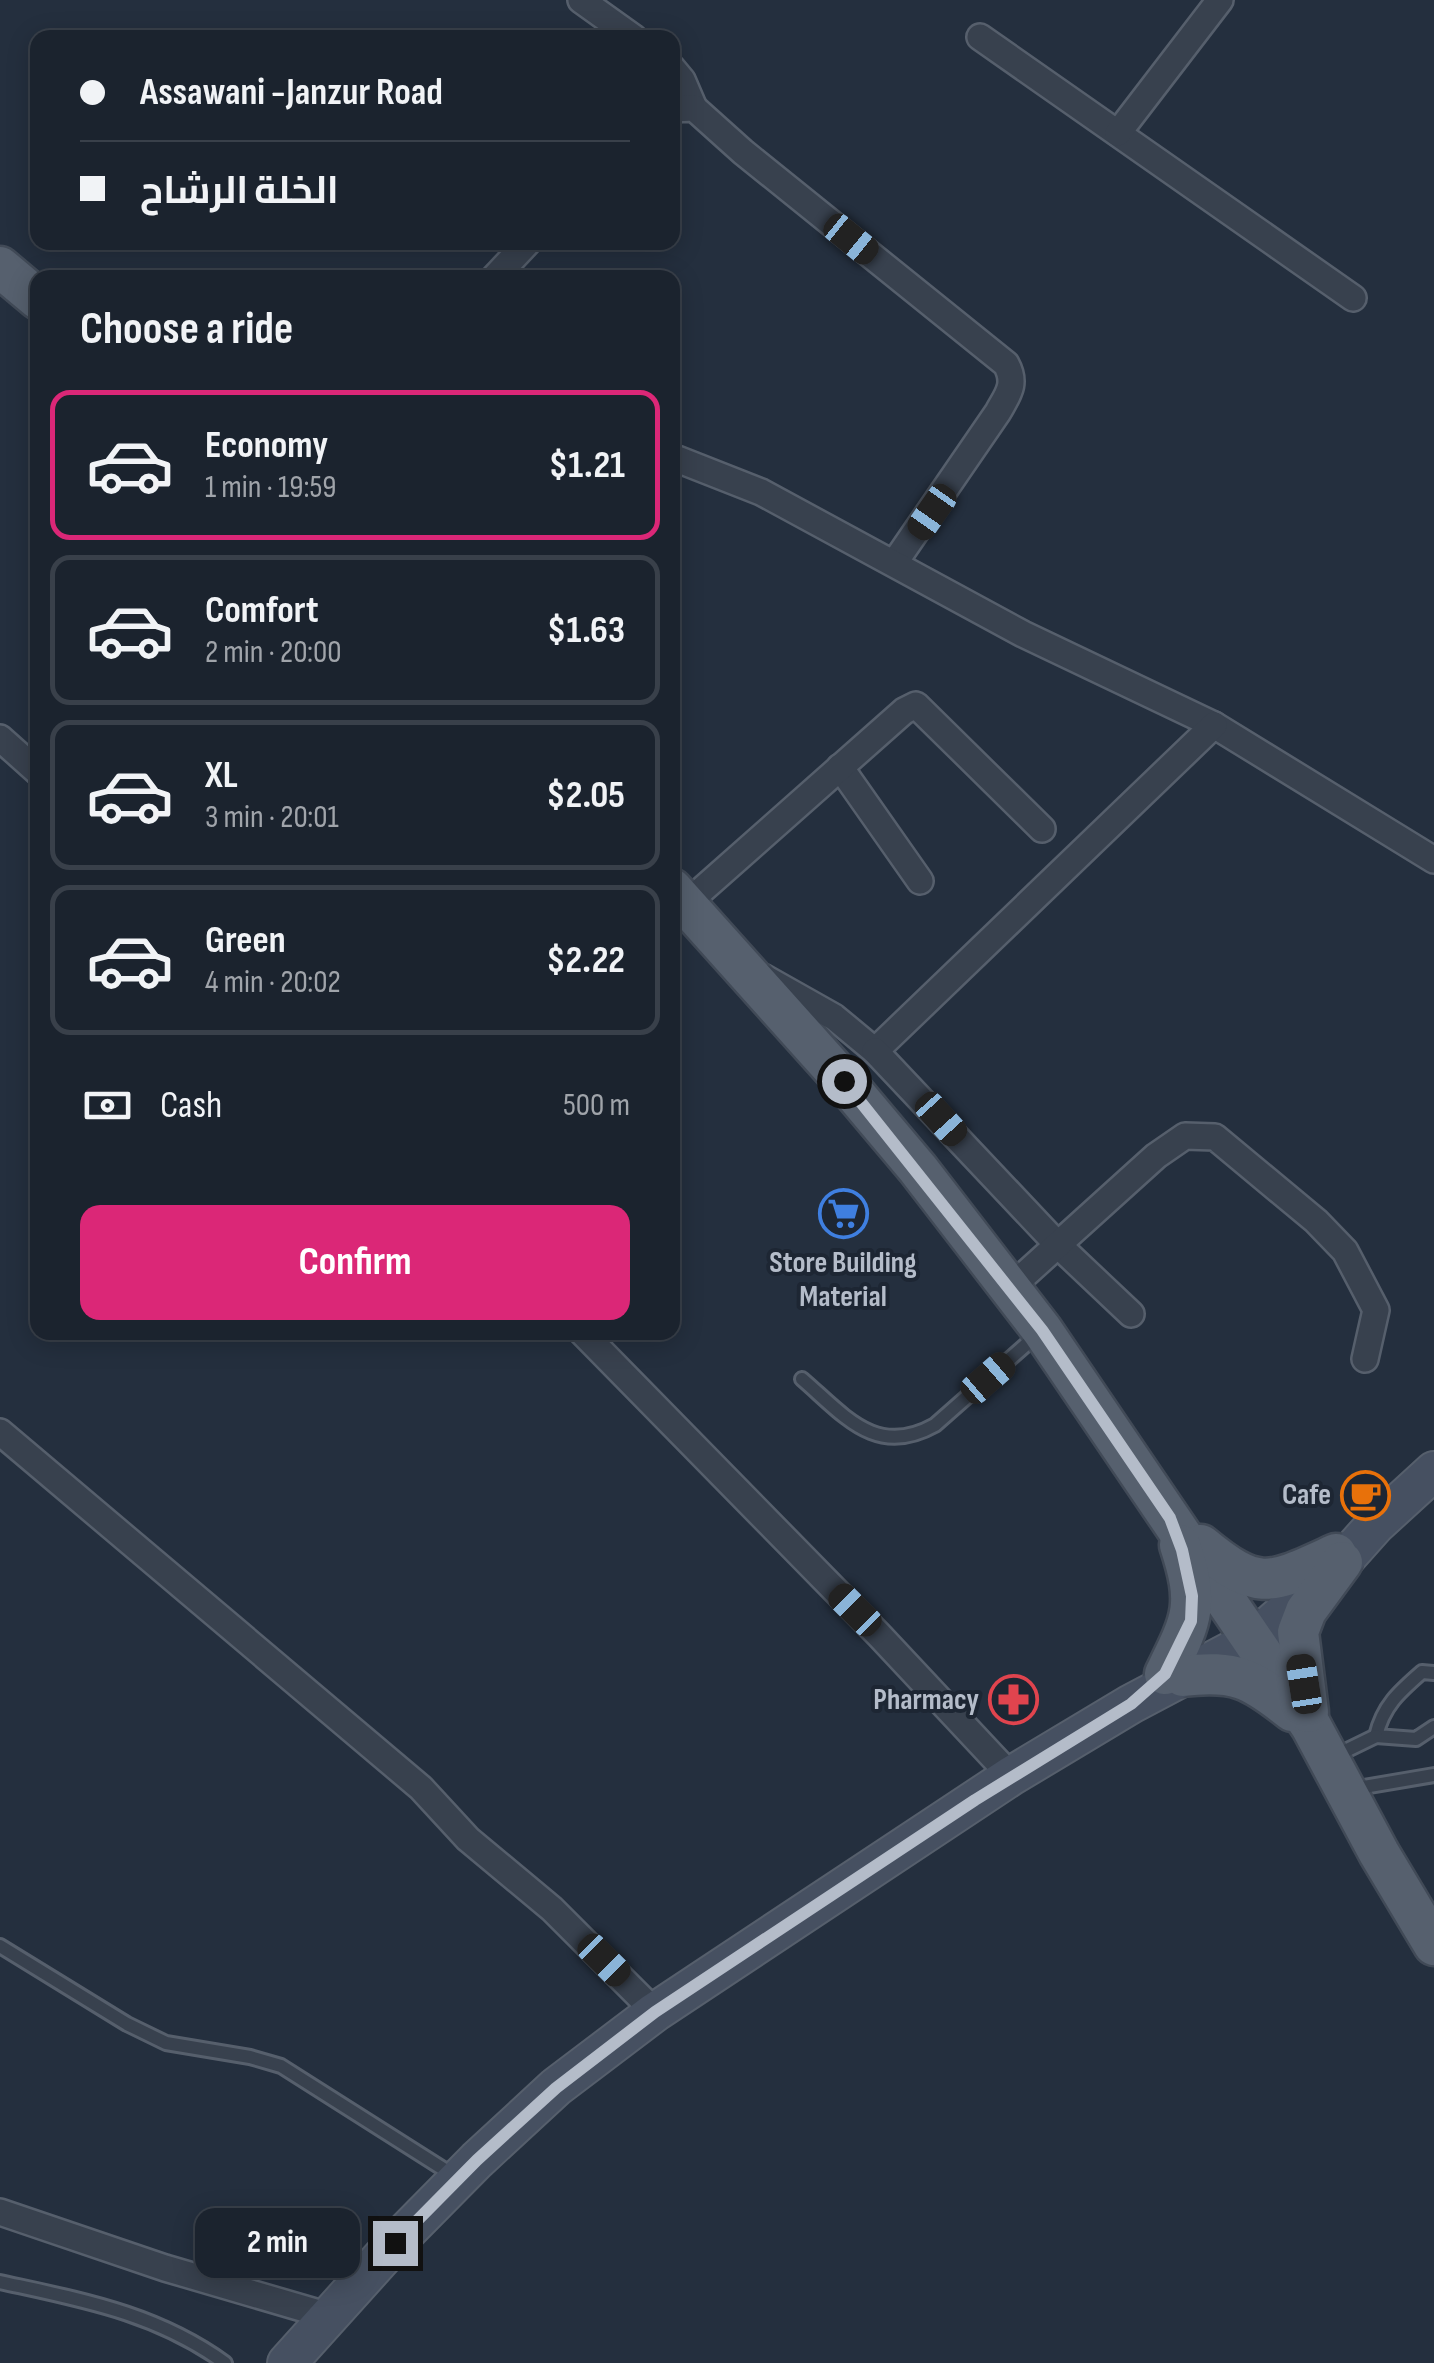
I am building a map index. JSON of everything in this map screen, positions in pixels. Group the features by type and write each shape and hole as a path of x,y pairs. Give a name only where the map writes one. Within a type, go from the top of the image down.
{"main road":[{"path":"0,266 30,293"},
{"path":"680,897 867,1108 1042,1330 1246,1627 1328,1758 1434,1945"},
{"path":"287,2363 458,2178 556,2088 655,2012 1011,1776 1131,1704 1246,1627 1339,1558 1434,1472"},
{"path":"1170,1518 1231,1570 1252,1579 1288,1574 1339,1558"},
{"path":"1170,1518 1192,1596 1191,1621 1174,1675"},
{"path":"1328,1758 1298,1632 1306,1611 1339,1558"},
{"path":"1174,1675 1220,1672 1247,1680 1271,1694 1328,1758"}],"street":[{"path":"581,0 623,30"},
{"path":"1118,133 1220,0"},
{"path":"980,38 1354,298"},
{"path":"680,78 683,108 1006,364 1012,376 1012,388 998,412 894,562"},
{"path":"502,270 520,250"},
{"path":"680,460 761,492 1023,634 1214,725 1434,860"},
{"path":"680,895 840,767 904,710 916,705 1042,829"},
{"path":"875,1051 1214,725"},
{"path":"0,738 30,765"},
{"path":"840,767 920,881"},
{"path":"742,966 834,1017 875,1051 1058,1245 1131,1314"},
{"path":"1010,1288 1156,1156 1185,1136 1215,1138 1304,1210 1345,1251 1376,1310 1365,1359"},
{"path":"590,1340 879,1634 1011,1776"},
{"path":"0,1432 420,1788 468,1839 552,1909 655,2012"},
{"path":"0,2212 165,2268 329,2316"}],"lane":[{"path":"802,1379 860,1429 887,1438 916,1436 934,1425 1042,1330"},
{"path":"1376,1736 1380,1716 1392,1698 1422,1672 1434,1673"},
{"path":"1328,1758 1376,1736 1416,1739 1434,1727"},
{"path":"1328,1758 1434,1776"},
{"path":"0,1946 127,2024 166,2043 250,2056 281,2066 458,2178"},
{"path":"0,2282 96,2303 163,2325 197,2342 225,2363"}],"place":[{"name":"Store Building Material","path":"843,1214"},
{"name":"Cafe","path":"1366,1495"},
{"name":"Pharmacy","path":"1014,1700"}],"route":[{"path":"395,2243 556,2088 655,2012 1011,1776 1131,1704 1165,1674 1191,1621 1192,1596 1170,1518 1042,1330 918,1169 844,1081"}]}
